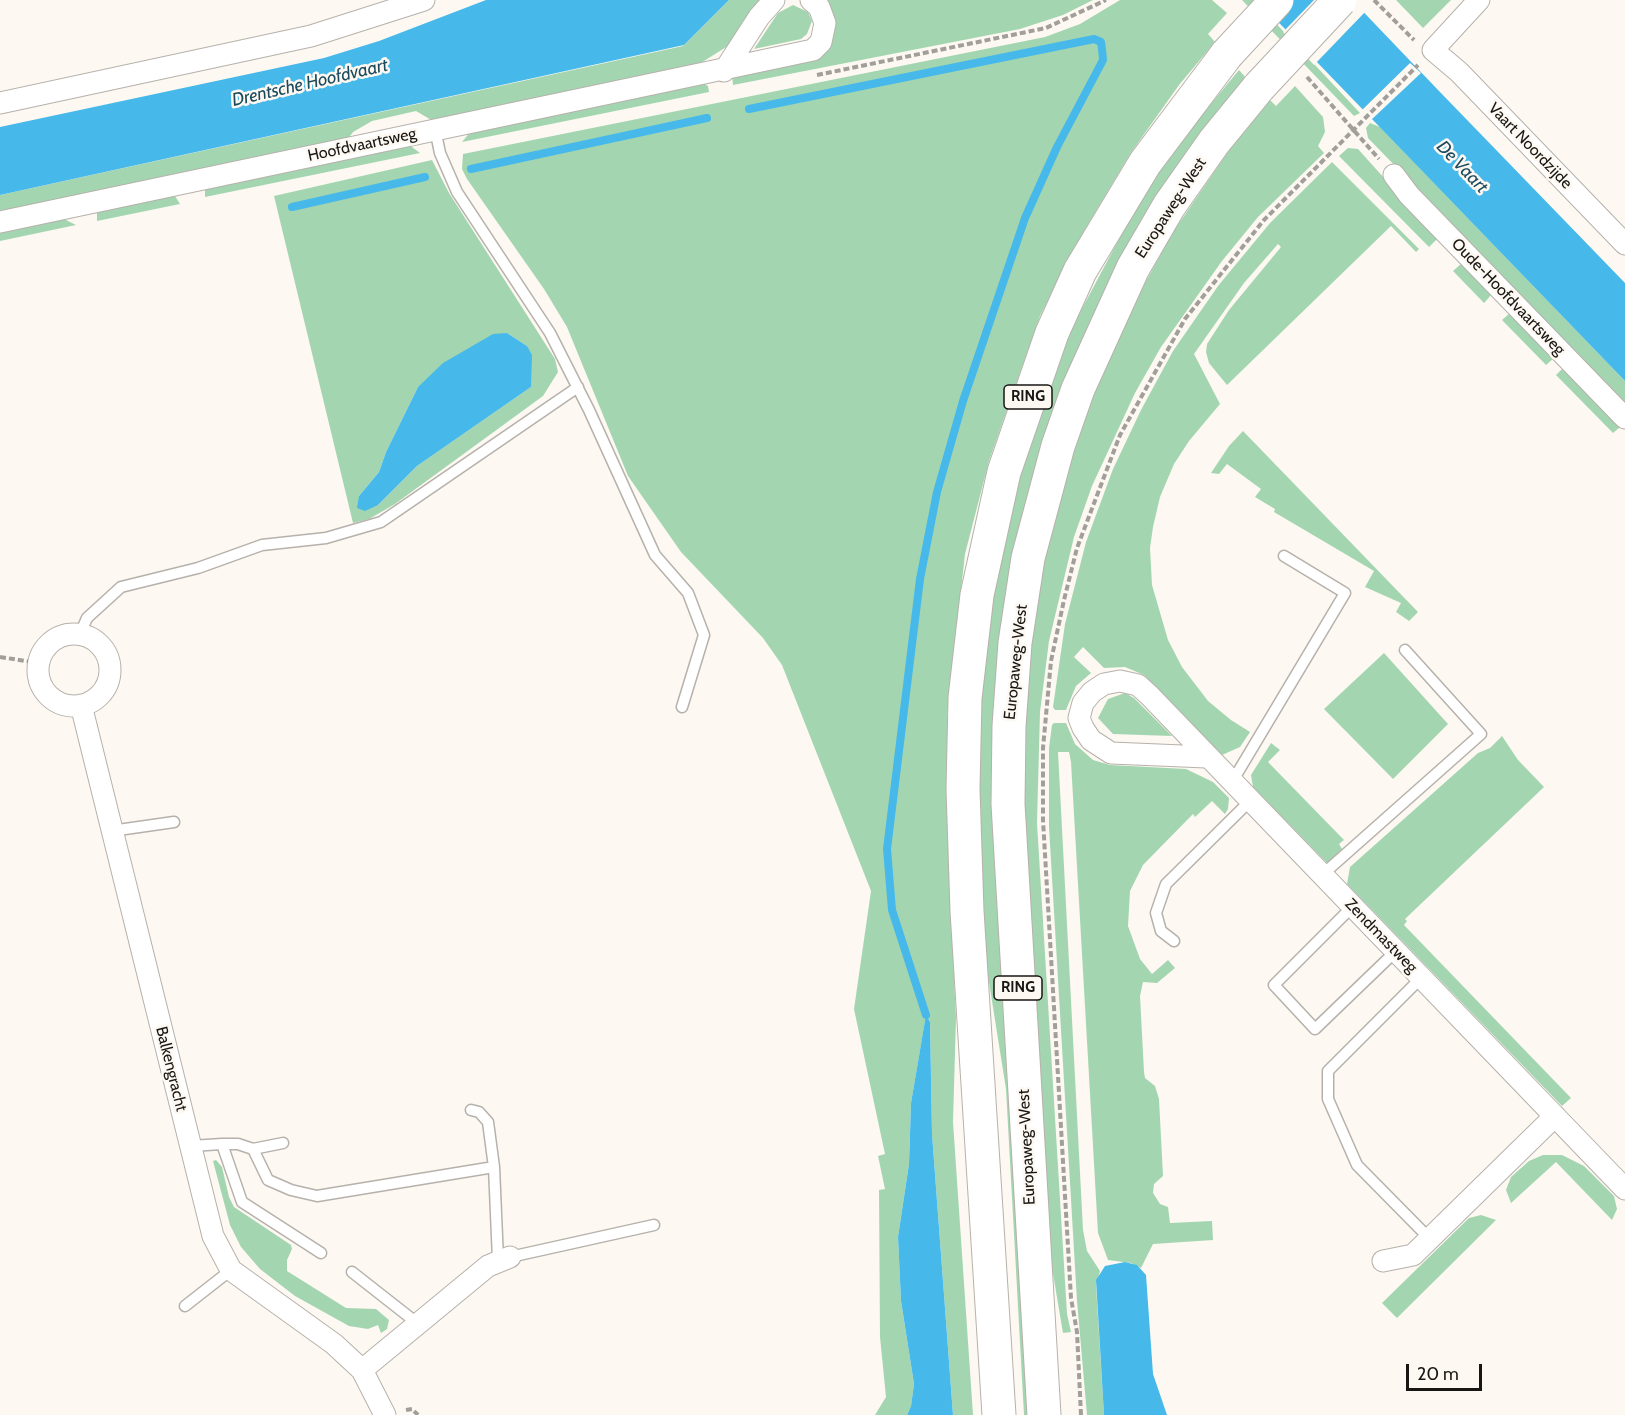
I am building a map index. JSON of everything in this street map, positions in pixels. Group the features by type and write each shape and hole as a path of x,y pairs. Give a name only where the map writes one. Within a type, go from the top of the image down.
{"main road":[{"name":"RING","path":"999,1415 968,911 963,789 965,698 979,585 1004,472 1028,396 1052,333 1080,271 1144,163 1227,54 1277,0"},
{"name":"Europaweg-West","path":"1044,1415 1008,804 1009,726 1015,643 1028,558 1058,446 1078,389 1133,268 1169,206 1214,142 1259,87 1340,0"}],"street":[{"path":"724,71 759,17 774,0"},
{"name":"Hoofdvaartsweg","path":"0,222 435,129 724,71 813,50 821,42 825,23 819,7 811,0"},
{"path":"1433,50 1479,0"},
{"path":"0,103 311,36 415,2"},
{"name":"Vaart Noordzijde","path":"1433,50 1459,72 1625,244"},
{"name":"Oude-Hoofdvaartsweg","path":"1394,175 1409,195 1625,418"},
{"path":"66,634 80,634 93,639 104,649 109,662 110,676 99,695 81,705 70,706 49,696 38,675 39,663 44,650 54,640 66,634"},
{"name":"Zendmastweg","path":"1206,757 1112,753 1091,740 1083,729 1079,718 1083,703 1092,692 1104,684 1120,681 1138,686 1251,800 1625,1189"},
{"name":"Balkengracht","path":"81,705 213,1236 231,1270 334,1344 362,1370 385,1415"},
{"path":"1383,1261 1413,1255 1555,1116"},
{"path":"362,1370 417,1323 504,1258"}],"lane":[{"path":"435,129 440,153 457,192 550,333 578,387 655,555 688,593 704,635 682,707"},
{"path":"80,634 87,618 122,587 198,568 262,545 326,538 381,522 578,387"},
{"path":"1232,782 1345,593 1284,556"},
{"path":"1322,875 1480,734 1405,651"},
{"path":"1173,941 1161,931 1156,913 1166,884 1251,800"},
{"path":"111,831 174,822"},
{"path":"1352,907 1274,985 1315,1029 1395,952"},
{"path":"1421,978 1328,1071 1328,1099 1357,1165 1430,1239"},
{"path":"471,1110 479,1112 488,1122 504,1258 654,1225"},
{"path":"191,1146 238,1144 253,1149 283,1143"},
{"path":"222,1144 242,1202 321,1252"},
{"path":"253,1149 268,1180 291,1190 317,1196 494,1167"},
{"path":"185,1306 231,1270"},
{"path":"352,1272 417,1323"}],"path":[{"path":"1374,0 1416,43 1433,50"},
{"path":"1318,166 1416,67"},
{"path":"1315,85 1394,175"},
{"path":"0,657 39,663"}],"green space":[{"path":"729,0 764,0 731,44 696,66 433,121 416,111 372,121 353,132 345,143 0,214 0,195 683,46"},
{"path":"825,0 1093,0 1063,15 1020,29 733,85 732,75 806,59"},
{"path":"1120,0 1212,0 1227,13 1208,34 1215,42 1179,85 1130,154 1084,231 1040,316 989,461 965,554 947,716 947,825 956,1018 953,1122 973,1415 953,1415 932,1134 930,1022 926,1016 911,1103 909,1164 898,1237 901,1301 914,1384 911,1406 907,1415 875,1415 886,1397 880,1337 879,1190 885,1189 878,1156 885,1154 854,1009 871,891 782,665 763,638 681,552 628,476 567,327 544,289 467,179 462,169 463,154 1045,37 1080,24"},
{"path":"1242,0 1254,0 1360,113 1354,116"},
{"path":"1396,0 1451,0 1423,28"},
{"path":"793,5 808,12 812,21 807,34 801,39 754,49 778,13"},
{"path":"1239,70 1247,79 1194,141 1157,196 1026,509 1021,1258 1031,1415 1024,1415 1006,1089 985,957 978,774 982,679 992,588 1019,471 1062,346 1134,211 1171,152"},
{"path":"703,83 708,86 709,92 462,142 471,131"},
{"path":"1295,86 1323,117 1325,132 1318,146 1324,153 1258,217 1222,261 1161,347 1135,393 1092,486 1074,537 1049,641 1040,712 1037,823 1067,1314 1071,1332 1063,1333 1047,1238 1023,820 1026,677 1047,540 1082,416 1134,303 1173,232 1232,146 1269,99 1276,106"},
{"path":"1370,123 1380,127 1625,381 1625,403 1368,138 1366,128"},
{"path":"408,144 420,153 205,197 205,188"},
{"path":"1348,148 1358,149 1438,238 1429,247 1339,156"},
{"path":"432,160 449,193 555,359 558,372 543,396 395,504 369,519 353,523 274,196","holes":["507,333 527,346 531,387 417,466 378,505 359,496 379,472 386,452 418,387"]},
{"path":"1332,162 1419,249 1416,252 1391,226 1227,385 1209,363 1206,352 1207,344 1229,310 1281,247 1278,244 1244,283 1194,354 1220,404 1189,441 1174,464 1160,497 1153,527 1150,548 1152,585 1168,640 1182,667 1208,701 1250,732 1240,747 1222,755 1144,675 1125,667 1104,668 1083,647 1074,657 1091,673 1076,686 1066,710 1055,710 1053,707 1065,624 1086,542 1113,469 1141,410 1173,351 1218,286 1270,223"},
{"path":"175,196 180,204 97,221 97,211"},
{"path":"64,219 76,225 0,241 0,231"},
{"path":"1462,263 1492,294 1484,303 1453,271"},
{"path":"1510,313 1554,358 1546,365 1502,320"},
{"path":"1563,368 1620,427 1613,433 1556,375"},
{"path":"1243,431 1418,612 1409,621 1396,612 1401,603 1365,587 1374,571 1274,512 1275,509 1255,497 1261,489 1227,464 1219,474 1211,473 1229,446"},
{"path":"1384,653 1448,724 1393,779 1324,709"},
{"path":"1125,693 1134,698 1172,736 1113,734 1098,718 1108,699"},
{"path":"1054,723 1066,723 1075,744 1093,760 1110,765 1186,769 1213,782 1229,798 1225,814 1212,801 1195,817 1193,814 1143,865 1130,891 1128,926 1140,959 1152,974 1168,960 1175,968 1157,983 1143,982 1140,996 1145,1078 1155,1086 1159,1099 1163,1176 1154,1184 1153,1193 1160,1204 1168,1207 1170,1223 1212,1221 1213,1240 1153,1244 1141,1268 1131,1263 1108,1260 1098,1233 1071,762 1069,752 1058,752 1083,1230 1087,1251 1100,1271 1096,1285 1104,1415 1087,1415 1077,1301 1049,827 1049,748"},
{"path":"1502,736 1518,760 1544,787 1405,919 1407,921 1404,925 1571,1098 1562,1106 1347,884 1350,867 1478,753 1490,748"},
{"path":"1271,743 1280,750 1268,762 1344,840 1339,844 1342,849 1327,863 1253,787 1251,775"},
{"path":"1543,1155 1562,1155 1584,1166 1614,1196 1617,1209 1612,1220 1556,1162 1511,1203 1506,1190 1511,1177 1529,1161"},
{"path":"216,1160 222,1167 229,1197 234,1207 291,1245 287,1271 346,1308 376,1309 389,1320 387,1329 381,1333 378,1325 368,1329 349,1326 295,1296 260,1269 241,1247 230,1225 213,1161"},
{"path":"1481,1215 1496,1220 1397,1318 1382,1303 1469,1218"}],"water":[{"name":"Drentsche Hoofdvaart","path":"486,0 729,0 684,45 0,195 0,127 324,58 379,41"},
{"name":"De Vaart","path":"1257,0 1352,0 1625,283 1625,381"},
{"path":"507,333 527,346 532,355 531,387 417,466 378,505 365,511 357,508 359,496 379,472 386,452 418,387 443,363 493,334"},
{"path":"926,1015 930,1022 932,1134 953,1415 907,1415 911,1406 914,1384 901,1301 898,1237 909,1164 911,1103"},
{"path":"1125,1262 1137,1265 1146,1275 1153,1374 1167,1415 1104,1415 1096,1280 1105,1266"}],"pier":[{"path":"1314,0 1356,0 1366,11 1314,65 1283,32"},
{"path":"1410,63 1421,73 1370,121 1361,111"}],"waterway":[{"path":"749,109 1094,39 1101,42 1103,60 1057,147 1025,218 963,401 937,492 920,579 887,849 892,910 926,1015"},
{"path":"471,169 707,118"},
{"path":"292,207 425,177"}]}
